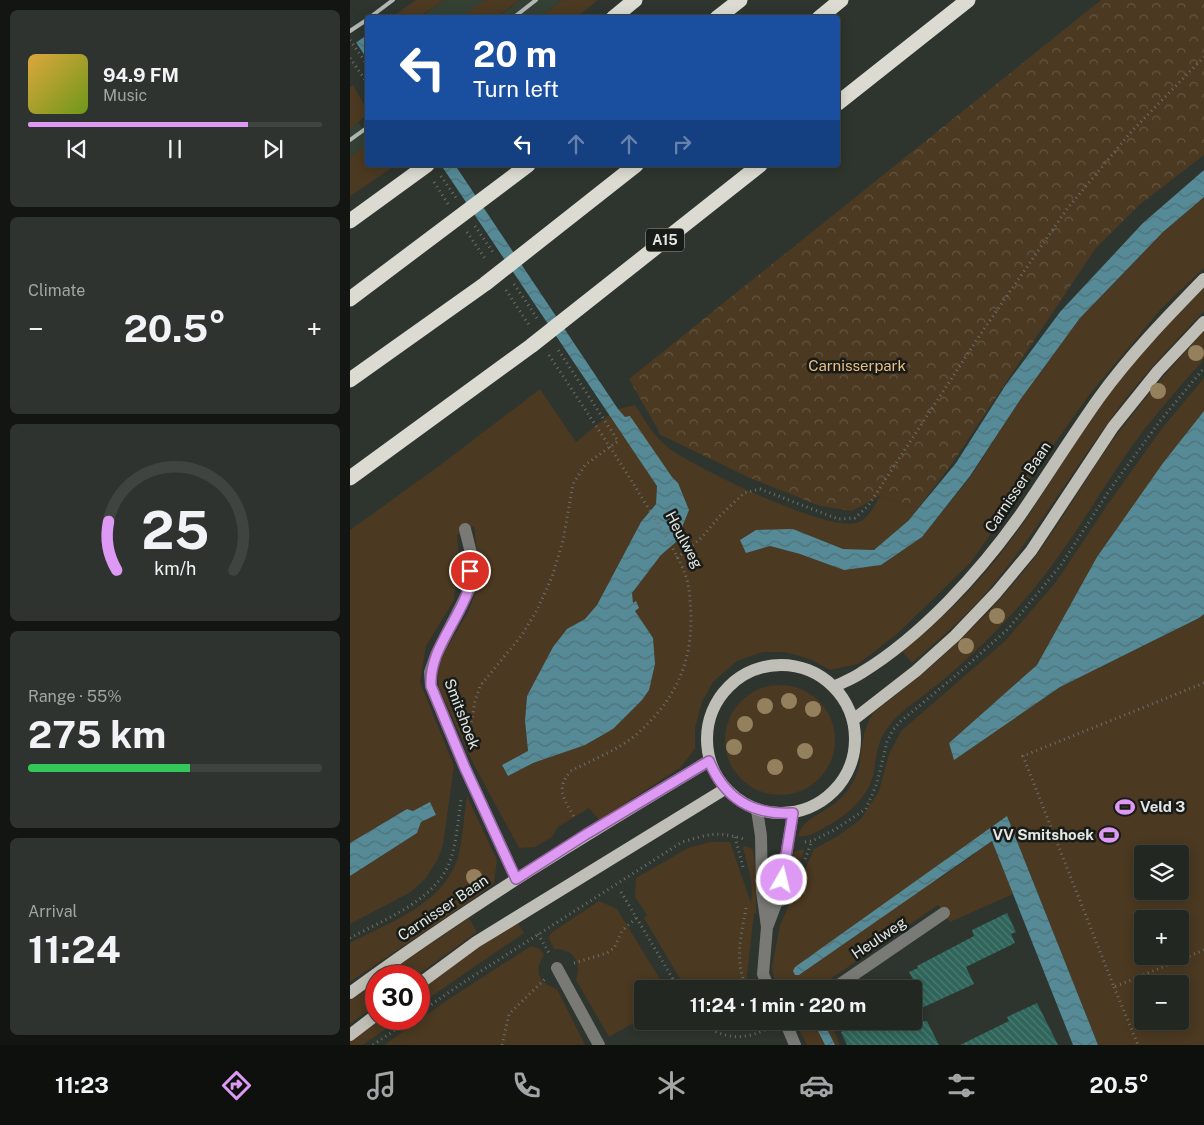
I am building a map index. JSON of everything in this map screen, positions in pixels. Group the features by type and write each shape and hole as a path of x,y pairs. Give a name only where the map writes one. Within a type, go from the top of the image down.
{"highway":[{"path":"617,15 635,0"},
{"path":"722,15 740,0"},
{"path":"823,15 841,0"},
{"path":"840,101 968,0"},
{"path":"350,221 424,167"},
{"path":"350,299 525,167"},
{"path":"350,380 485,284 633,167"},
{"name":"A15","path":"350,478 530,346 757,167"}],"main road":[{"name":"Carnisser Baan","path":"834,687 860,674 905,641 947,603 986,559 1020,514 1081,423 1133,353 1204,279"},
{"path":"853,720 923,665 955,636 996,593 1031,551 1113,427 1158,371 1204,322"},
{"path":"770,666 793,666 815,673 834,687 842,696 853,720 855,735 854,751 850,766 843,780 834,792 822,802 808,809 793,813 769,813 757,810 734,798 725,789 718,780 709,761 706,738 710,715 721,695 729,686 743,676 770,666"},
{"name":"Carnisser Baan","path":"350,993 462,914 516,879 585,835 709,761"},
{"path":"430,976 476,942 725,789"},
{"path":"350,1035 365,1023"}],"street":[{"name":"Smitshoek","path":"466,529 471,553 469,590 436,655 430,672 431,686 465,768 516,879"},
{"path":"757,810 761,836 762,891 767,927 763,974 766,980"},
{"path":"767,927 780,893 793,813"},
{"name":"Heulweg","path":"846,980 944,913"},
{"path":"557,968 599,1045"},
{"path":"789,1030 795,1045"}],"path":[{"path":"350,40 365,62"},
{"path":"677,558 701,538 744,493 760,489 838,519 854,518 868,506 982,332 1067,209 1131,132 1204,56"},
{"path":"350,58 365,80"},
{"path":"470,734 475,701 480,686 522,635 538,610 552,577 563,541 573,484 585,465 618,442 582,385"},
{"name":"Heulweg","path":"572,390 647,506 686,574 690,597 691,636 686,662 675,690 659,712 626,743 570,771 564,778 561,789 574,816"},
{"path":"1138,1045 1023,756 1204,683"},
{"path":"350,938 422,898 443,876 451,858 465,768"},
{"path":"735,837 744,870"},
{"path":"621,892 674,980"},
{"path":"744,980 740,971 738,952 747,901"},
{"path":"591,958 607,953 614,948 622,930 636,918"},
{"path":"430,1005 538,934 557,968"},
{"path":"1114,987 1204,950"},
{"path":"502,1045 510,1014 530,993"},
{"path":"373,1045 395,1030"},
{"path":"712,1030 725,1036 753,1036 766,1030"}],"shaded area":[{"path":"445,0 487,0 464,15 423,15"},
{"path":"520,0 562,0 543,15 501,15"},
{"path":"358,122 365,132 365,146 350,157 350,128"}],"green space":[{"path":"416,0 445,0 422,15 395,15"},
{"path":"486,0 520,0 500,15 463,15"},
{"path":"562,0 598,0 579,15 543,15"},
{"name":"Carnisserpark","path":"1101,0 1204,0 1204,155 1138,206 1095,249 951,465 918,508 880,496 852,511 820,506 750,478 661,435 629,379"},
{"path":"353,85 365,106 365,117 350,129 350,87"},
{"path":"365,146 365,167 393,167 350,196 350,157"},
{"path":"1204,197 1204,268 1161,309 1089,395 971,562 896,635 858,664 830,670 810,659 785,652 763,652 737,661 713,682 702,702 695,728 695,749 680,768 599,820 589,808 558,827 552,837 535,847 519,848 474,765 439,689 440,660 469,610 477,588 479,564 474,526 457,535 459,556 454,600 426,646 420,682 454,766 443,845 438,859 426,878 411,892 350,924 350,876 417,833 421,822 436,815 432,809 413,811 407,809 350,843 350,530 439,466 540,389 576,442 609,415 651,476 657,486 656,503 641,522 597,605 585,619 567,629 553,647 527,696 525,721 528,752 502,765 508,775 558,754 653,638 635,611 632,593 661,555 676,542 678,483 618,409 635,405 656,436 667,446 709,472 766,498 822,519 844,523 859,522 871,511 880,496 918,508 908,521 874,550 843,549 793,529 746,553 770,546 800,554 881,565 922,537 971,476 1020,400 1080,318 1163,232"},
{"path":"1204,288 1204,311 1155,364 1121,405 1011,562 966,614 912,663 902,651 926,632 970,590 990,567 1034,508 1101,404 1150,344"},
{"path":"1204,331 1204,357 1202,362 1132,446 1065,548 1039,582 1009,618 976,651 891,723 879,744 874,772 868,789 858,803 837,820 818,831 806,836 798,836 800,830 807,822 834,804 848,790 858,770 865,730 875,711 918,678 958,642 1014,583 1050,535 1116,435"},
{"path":"1204,378 1204,411 1163,463 1098,556 1037,665 949,743 954,759 1060,687 1204,614 1204,1045 1098,1045 1007,816 935,882 992,841 1013,894 950,922 938,905 829,980 775,980 772,967 780,925 814,849 838,836 861,819 879,791 889,754 901,731 1005,641 1056,582 1110,501 1163,427"},
{"path":"780,685 801,689 819,701 831,719 835,740 831,761 819,779 801,791 780,795 759,791 741,779 729,761 725,740 729,719 741,701 759,689"},
{"path":"467,796 497,860 494,883 375,965 365,965 365,972 350,982 350,943 415,909 430,898 443,885 453,870 460,846"},
{"path":"709,842 730,842 751,903 751,882 743,848 744,846 753,849 756,876 756,913 754,913 747,976 749,980 681,980 644,918 647,915 635,897 636,878 688,848"},
{"path":"803,849 804,852 792,882 788,883 794,852"},
{"path":"599,901 617,909 660,980 634,980 634,1023 609,1037 576,980 578,973 577,962 566,951 554,949 549,938 551,933"},
{"path":"469,918 477,932 430,966 399,965"},
{"path":"517,921 524,933 430,997 430,981"},
{"path":"531,946 540,949 544,955 539,966 540,976 546,984 557,989 585,1045 384,1045 405,1030 430,1030 430,1012"},
{"path":"365,989 365,1013 350,1024 350,1000"},
{"path":"365,1029 384,1030 363,1045 350,1045 350,1040"},
{"path":"818,1030 825,1045 807,1045 800,1031"},
{"path":"828,1030 834,1030 840,1045 835,1045"}],"water":[{"path":"350,9 365,31 365,56 350,33"},
{"path":"442,167 456,167 618,409 625,417 630,416 678,483 689,510 676,542 661,555 632,593 633,603 636,601 639,608 635,611 653,638 655,664 649,690 642,700 613,729 585,745 533,763 508,776 502,765 528,751 525,721 527,696 553,647 567,629 585,619 597,605 641,522 656,504 657,486"},
{"path":"1204,170 1204,197 1163,232 1080,318 1020,400 970,476 922,537 881,565 844,570 800,554 770,546 746,553 740,540 756,530 793,529 843,549 874,550 908,521 956,463 1005,386 1060,312 1143,223"},
{"path":"1204,411 1204,614 1060,687 954,760 949,743 1037,665 1097,557 1163,463"},
{"path":"430,802 436,815 421,822 417,833 350,876 350,843 407,809 413,811"},
{"path":"1007,816 1098,1045 1073,1045 992,841 799,975 795,975 793,971 795,967"},
{"path":"818,1030 828,1030 835,1045 825,1045"}],"pier":[{"path":"352,8 365,26 365,36 354,44 350,38 350,10"}],"building":[{"path":"1007,913 1016,932 1011,934 1015,943 966,967 974,984 922,1008 922,980 913,980 909,972 974,936 972,930"},
{"path":"1037,1003 1058,1045 960,1045 1009,1021 1007,1017"},
{"path":"922,1021 927,1021 939,1045 847,1045 841,1032 845,1030 922,1030"}],"railway":[{"path":"373,15 393,0"},
{"path":"517,15 536,0"},
{"path":"350,31 365,21"},
{"path":"350,140 365,129"}],"place":[{"name":"Veld 3","path":"1125,807"},
{"name":"VV Smitshoek","path":"1109,835"}],"route":[{"path":"470,571 469,590 436,655 430,672 431,686 465,768 516,879 585,835 709,761 718,780 725,789 745,805 769,813 793,813 782,880"}]}
